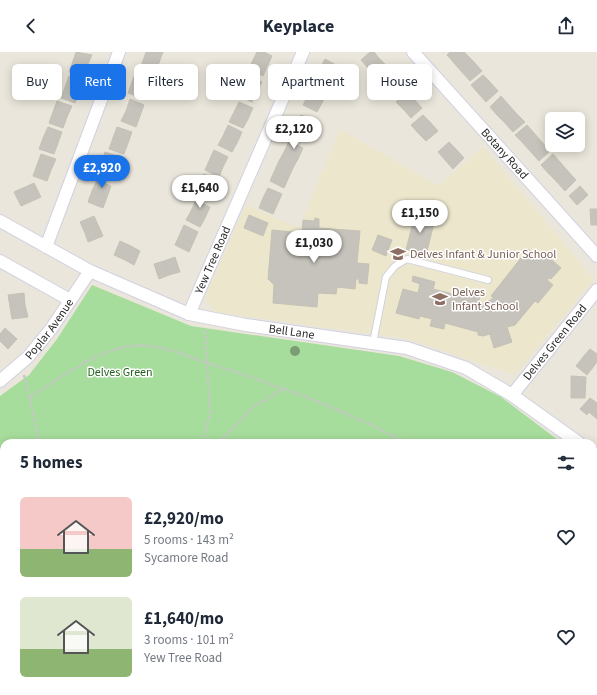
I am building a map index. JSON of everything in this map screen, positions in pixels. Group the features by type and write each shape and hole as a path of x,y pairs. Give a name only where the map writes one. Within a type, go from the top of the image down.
{"street":[{"path":"46,247 119,52"},
{"name":"Yew Tree Road","path":"189,314 303,52"},
{"name":"Botany Road","path":"413,52 597,256"},
{"name":"Bell Lane","path":"0,222 90,271 189,314 204,318 406,348 466,368 512,395 573,439"},
{"path":"0,261 70,300"},
{"name":"Poplar Avenue","path":"0,381 21,362 51,329 90,271"},
{"name":"Delves Green Road","path":"512,395 597,290"}],"lane":[{"path":"373,343 386,277 395,266 407,260 488,280"}],"path":[{"path":"204,318 210,412 204,439"},
{"path":"30,398 66,373 111,350 130,346 147,345 173,351 284,388 346,413 400,439"},
{"path":"21,362 30,398 37,439"},
{"path":"223,439 252,408 284,388"}],"shaded area":[{"name":"Delves Infant & Junior School","path":"340,129 438,186 483,147 594,279 515,375 407,339 214,312 205,297 246,205 299,228"}],"green space":[{"name":"Delves Green","path":"92,285 191,326 399,356 452,372 501,397 557,439 0,439 0,396 29,375 57,339"}],"building":[{"path":"76,52 92,55 88,64 81,64 73,61"},
{"path":"146,52 163,52 160,60 145,55"},
{"path":"257,52 264,52 272,56 267,67 253,60"},
{"path":"370,52 374,52 379,58 372,64 367,64 367,67 361,60"},
{"path":"450,52 465,53 454,63 447,55"},
{"path":"465,53 473,61 461,71 454,63"},
{"path":"145,55 160,60 159,64 142,64"},
{"path":"379,58 385,64 372,64"},
{"path":"325,59 334,64 322,64"},
{"path":"253,60 267,67 263,76 260,74 260,64 251,64"},
{"path":"73,61 81,64 72,64"},
{"path":"473,61 482,71 470,81 461,71"},
{"path":"483,75 490,82 478,93 471,85"},
{"path":"69,76 70,76 70,89 65,87"},
{"path":"132,82 134,83 134,95 128,93"},
{"path":"490,82 498,91 486,102 478,93"},
{"path":"65,87 70,89 70,100 76,100 75,103 62,98"},
{"path":"501,96 508,104 497,115 490,107"},
{"path":"130,99 144,105 140,116 126,111"},
{"path":"306,100 316,100 322,103 317,112 303,105"},
{"path":"316,100 323,100 322,103"},
{"path":"398,100 413,100 403,109 396,102"},
{"path":"413,100 415,100 422,108 411,118 403,109"},
{"path":"57,101 72,106 67,117 53,112"},
{"path":"239,102 253,108 248,119 234,112"},
{"path":"508,104 515,112 504,122 497,115"},
{"path":"126,111 140,116 136,127 121,121"},
{"path":"53,112 67,117 63,128 49,123"},
{"path":"234,112 248,119 243,128 229,122"},
{"path":"515,112 525,122 513,132 504,122"},
{"path":"301,115 315,122 310,133 296,126"},
{"path":"423,115 430,122 418,133 411,125"},
{"path":"430,122 438,131 426,141 418,133"},
{"path":"228,125 242,132 237,143 223,136"},
{"path":"527,125 534,133 523,143 515,135"},
{"path":"296,126 310,133 306,142 292,136"},
{"path":"48,127 62,132 58,143 43,138"},
{"path":"117,127 132,132 128,143 113,138"},
{"path":"534,133 541,141 530,151 523,143"},
{"path":"223,136 237,143 232,152 218,145"},
{"path":"43,138 58,143 54,154 39,149"},
{"path":"113,138 128,143 124,154 109,149"},
{"path":"289,141 303,148 298,159 284,152"},
{"path":"541,141 545,145 545,152 549,152 539,161 530,151"},
{"path":"449,142 456,149 445,160 438,152"},
{"path":"456,149 464,158 453,169 445,160"},
{"path":"214,150 228,157 223,167 209,161"},
{"path":"105,152 120,157 116,169 101,163"},
{"path":"284,152 298,159 293,168 279,161"},
{"path":"41,154 56,159 51,170 37,165"},
{"path":"553,154 560,162 548,173 541,165"},
{"path":"209,161 223,167 219,177 205,170"},
{"path":"279,161 293,168 288,179 274,172"},
{"path":"560,162 567,170 556,181 548,173"},
{"path":"101,163 116,169 112,180 97,174"},
{"path":"37,165 51,170 47,181 33,176"},
{"path":"567,170 576,180 565,191 556,181"},
{"path":"274,172 288,179 284,188 270,181"},
{"path":"204,174 218,181 213,192 199,185"},
{"path":"97,180 111,186 107,197 92,191"},
{"path":"34,183 41,197 30,202 23,188"},
{"path":"199,185 213,192 208,201 194,194"},
{"path":"580,186 588,195 577,205 569,196"},
{"path":"23,188 30,202 21,206 14,192"},
{"path":"268,188 282,194 277,205 263,198"},
{"path":"92,191 107,197 103,208 88,202"},
{"path":"263,198 277,205 273,214 259,208"},
{"path":"196,200 210,207 205,218 191,211"},
{"path":"590,209 597,209 597,225 591,225"},
{"path":"191,211 205,218 200,227 186,220"},
{"path":"415,214 435,219 426,255 406,250"},
{"path":"249,215 268,223 263,236 244,228"},
{"path":"94,216 99,227 85,233 80,222"},
{"path":"315,218 319,219 319,228 360,231 357,263 369,264 367,284 359,283 359,279 356,279 355,289 337,287 336,294 318,293 317,307 273,303 274,285 268,279 272,230 302,233 303,220 314,221"},
{"path":"184,225 198,232 193,243 179,236"},
{"path":"99,227 103,236 88,242 85,233"},
{"path":"378,235 392,240 386,256 372,250"},
{"path":"179,236 193,243 189,252 175,245"},
{"path":"120,241 131,246 125,260 114,255"},
{"path":"131,246 140,251 134,265 125,260"},
{"name":"Delves Infant School","path":"528,249 540,259 545,254 561,268 551,279 549,278 547,280 553,285 538,303 535,301 515,325 507,327 512,342 494,348 490,334 483,336 478,335 478,332 445,323 444,329 430,326 432,319 420,316 419,319 396,313 403,289 418,293 420,284 412,281 413,276 435,282 433,289 469,298 470,293 480,296 478,305 481,305 494,298 491,296"},
{"path":"175,257 180,272 169,275 164,261"},
{"path":"164,261 169,275 159,279 154,264"},
{"path":"24,293 25,305 10,307 8,295"},
{"path":"25,305 28,317 12,319 10,307"},
{"path":"5,328 17,339 8,349 0,341 0,334"},
{"path":"590,349 597,354 597,362 594,366 583,357"},
{"path":"583,357 594,366 587,375 576,366"},
{"path":"571,376 586,377 585,398 571,398"},
{"path":"590,398 597,403 597,419 589,412 587,415 580,409"}],"place":[{"name":"Delves Infant & Junior School","path":"398,254"},
{"name":"Delves Infant School","path":"440,299"}]}
